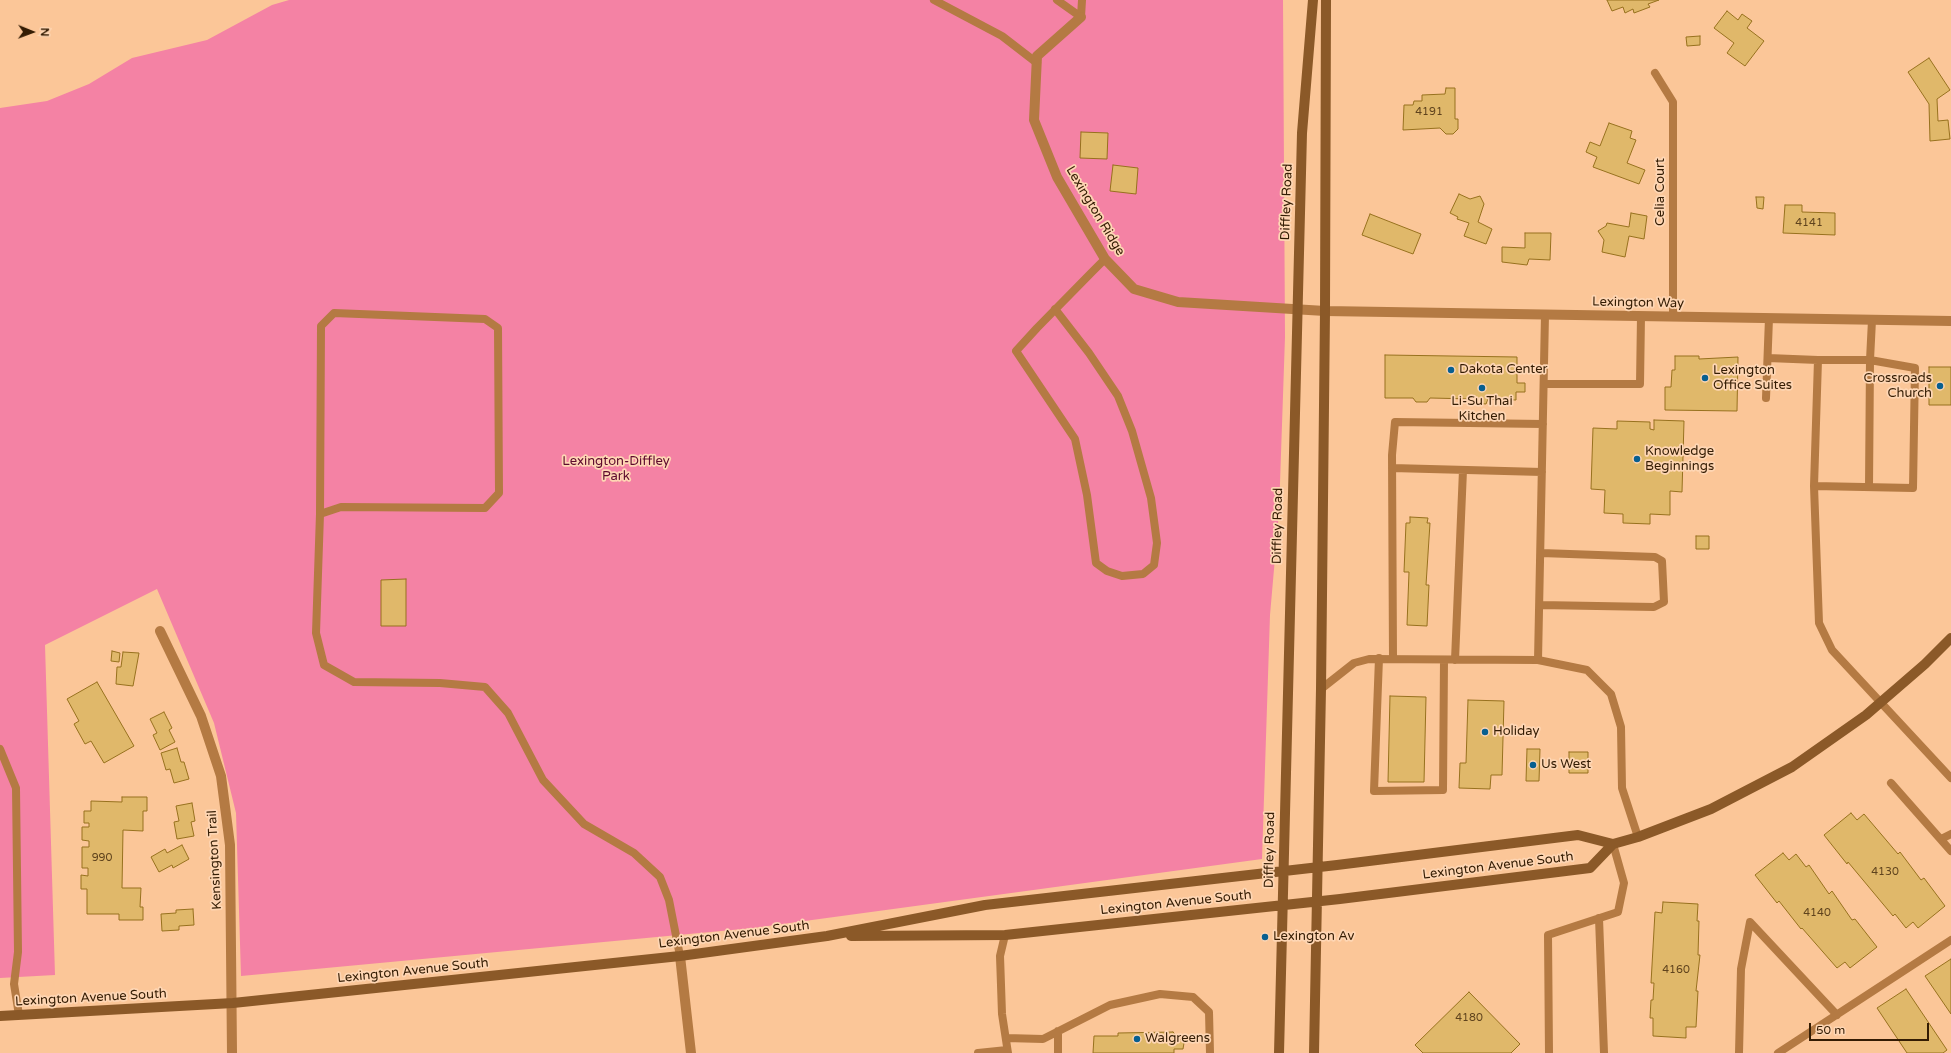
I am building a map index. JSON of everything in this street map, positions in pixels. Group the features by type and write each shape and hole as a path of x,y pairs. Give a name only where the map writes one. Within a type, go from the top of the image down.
{"street":[{"name":"Diffley Road","path":"1279,1053 1302,133 1313,0"},
{"path":"1314,1053 1321,689 1325,311 1326,0"},
{"name":"Lexington Ridge","path":"1081,17 1037,56 1034,120 1057,177 1105,259 1134,289 1178,302 1325,311"},
{"name":"Lexington Way","path":"1325,311 1951,321"},
{"name":"Kensington Trail","path":"160,631 201,716 221,776 230,845 233,1003 232,1053"},
{"name":"Lexington Avenue South","path":"0,1016 233,1003 680,956 827,936 985,905 1578,835 1612,844 1638,837 1711,809 1792,767 1866,716 1925,664 1951,638"},
{"name":"Lexington Avenue South","path":"827,936 1005,936 1317,902 1590,868 1612,844"},
{"path":"680,956 691,1053"}],"lane":[{"path":"934,0 1002,36 1037,63"},
{"path":"1057,0 1081,17"},
{"path":"1081,17 1082,0"},
{"name":"Celia Court","path":"1655,73 1673,102 1673,316"},
{"path":"1055,309 1089,353 1118,396 1132,431 1151,498 1156,544 1154,565 1143,574 1122,576 1107,572 1096,563 1087,495 1075,439 1016,351 1055,309 1105,259"},
{"path":"320,514 341,507 485,508 499,493 498,328 485,319 334,314 321,326 320,514 316,633 324,665 354,682 440,683 484,687 508,713 543,780 584,824 634,853 660,877 669,900 680,956"},
{"path":"1538,660 1545,314"},
{"path":"1544,384 1640,384 1641,316"},
{"path":"1766,398 1769,318"},
{"path":"1869,487 1870,360 1872,320"},
{"path":"1768,358 1870,360 1915,368 1912,488 1814,486"},
{"path":"1818,360 1814,486 1819,623 1832,650 1882,702 1951,778"},
{"path":"1393,659 1392,468 1395,422 1543,424"},
{"path":"1392,468 1542,472"},
{"path":"1455,660 1463,470"},
{"path":"1540,553 1655,557 1662,561 1664,602 1654,607 1540,605"},
{"path":"1379,658 1374,791 1443,790 1444,660"},
{"path":"1321,689 1354,663 1379,658 1538,660 1587,670 1611,694 1621,727 1622,788 1638,837"},
{"path":"0,749 16,788 18,952 14,984 19,1015"},
{"path":"1891,783 1951,851"},
{"path":"1941,839 1951,834"},
{"path":"1549,1053 1548,935 1618,912 1624,883 1612,844"},
{"path":"1600,918 1604,1053"},
{"path":"1739,1053 1742,969 1750,922 1837,1015"},
{"path":"978,1053 1007,1052 1002,1014 1000,956 1005,936"},
{"path":"1778,1053 1951,940"},
{"path":"1006,1038 1043,1039 1110,1005 1160,994 1193,997 1209,1012 1210,1053"},
{"path":"1058,1031 1058,1053"}],"green space":[{"name":"Lexington-Diffley Park","path":"289,0 1283,0 1285,337 1279,512 1270,615 1262,859 753,928 241,976 236,813 214,723 157,589 45,645 55,975 0,978 0,108 47,101 89,84 132,58 207,40 272,5"}],"building":[{"path":"1607,0 1659,0 1648,4 1650,7 1634,13 1633,9 1625,13 1623,7 1612,11"},
{"path":"1727,11 1738,20 1742,14 1752,21 1747,28 1764,41 1745,66 1727,53 1734,43 1714,28"},
{"path":"1700,36 1700,45 1687,46 1686,37"},
{"path":"1929,58 1950,90 1937,99 1938,121 1948,120 1950,139 1930,141 1929,104 1908,72"},
{"path":"1446,88 1455,88 1455,119 1458,119 1458,129 1453,134 1446,134 1440,128 1403,130 1404,105 1413,105 1414,101 1422,101 1422,95 1445,94"},
{"path":"1609,123 1632,131 1630,138 1636,140 1627,163 1645,170 1639,184 1593,167 1597,157 1586,152 1590,142 1600,146"},
{"path":"1081,132 1108,133 1107,159 1080,158"},
{"path":"1113,165 1138,168 1136,194 1110,191"},
{"path":"1459,194 1470,199 1480,196 1484,204 1478,222 1492,229 1486,244 1464,236 1469,223 1457,219 1458,217 1450,213"},
{"path":"1756,197 1764,197 1763,209 1757,208"},
{"path":"1785,205 1802,205 1802,212 1835,213 1835,235 1783,233"},
{"path":"1631,213 1647,216 1644,239 1629,236 1625,257 1602,252 1604,240 1598,231 1606,226 1607,223 1629,227"},
{"path":"1370,214 1421,234 1413,254 1362,235"},
{"path":"1525,233 1551,233 1550,260 1529,259 1527,265 1502,262 1502,247 1525,248"},
{"name":"Dakota Center","path":"1385,355 1517,357 1517,383 1525,383 1525,392 1516,392 1516,400 1488,399 1486,404 1475,403 1473,399 1430,398 1427,402 1416,402 1413,398 1385,398"},
{"name":"Lexington Office Suites","path":"1675,356 1699,356 1699,359 1738,357 1737,411 1665,410 1665,387 1671,387 1672,370 1675,370"},
{"name":"Crossroads Church","path":"1929,367 1951,367 1951,405 1929,405"},
{"name":"Knowledge Beginnings","path":"1654,420 1684,421 1682,492 1670,491 1670,515 1650,514 1650,524 1623,523 1623,514 1604,513 1605,490 1591,489 1593,428 1617,429 1617,421 1650,422 1650,429 1654,430"},
{"path":"1410,517 1428,518 1427,523 1430,523 1426,585 1429,585 1427,626 1407,625 1409,572 1404,572 1406,523 1410,523"},
{"path":"1696,536 1709,536 1709,549 1696,549"},
{"path":"406,579 406,626 381,626 381,580"},
{"path":"112,651 120,653 119,662 111,661"},
{"path":"123,652 139,653 133,686 116,684 117,667 121,667"},
{"path":"97,682 134,746 104,763 91,741 85,744 74,724 79,721 67,699"},
{"path":"1390,696 1426,697 1424,782 1388,782"},
{"name":"Holiday","path":"1468,700 1504,701 1502,775 1491,775 1490,789 1459,788 1460,763 1466,763"},
{"path":"164,712 172,728 169,730 175,742 160,750 153,735 157,733 150,719"},
{"path":"177,748 181,762 184,762 189,779 174,783 170,769 166,770 161,753"},
{"name":"Us West","path":"1527,749 1540,749 1539,781 1526,781"},
{"path":"1569,752 1588,752 1588,773 1569,773"},
{"path":"122,797 147,797 147,811 143,811 143,831 123,830 122,888 141,888 140,907 143,907 143,920 119,920 119,914 87,914 87,889 81,889 81,875 88,876 88,868 82,868 82,847 89,847 89,841 82,840 82,827 89,827 89,823 84,823 84,811 91,811 91,801 122,802"},
{"path":"192,803 195,821 191,822 194,836 177,839 174,822 179,821 176,806"},
{"path":"1851,813 1857,820 1864,814 1898,854 1900,852 1921,880 1924,878 1945,906 1918,928 1913,922 1906,928 1895,914 1893,916 1848,862 1847,864 1824,835"},
{"path":"182,845 189,859 173,868 172,865 159,872 151,857 165,849 167,853"},
{"path":"1783,853 1789,860 1796,854 1806,867 1809,865 1829,894 1832,891 1852,920 1855,919 1877,947 1850,968 1845,962 1837,968 1802,928 1801,929 1779,901 1777,903 1755,875"},
{"path":"1663,902 1698,904 1698,955 1700,955 1696,991 1698,991 1696,1027 1686,1027 1686,1038 1653,1036 1653,1018 1650,1018 1654,983 1651,983 1655,912 1662,913"},
{"path":"193,909 194,925 179,926 179,930 162,931 161,914 176,913 176,910"},
{"path":"1951,959 1951,1014 1925,976"},
{"path":"1906,989 1947,1050 1943,1053 1907,1053 1877,1008"},
{"path":"1469,992 1520,1044 1511,1053 1423,1053 1415,1045"},
{"name":"Walgreens","path":"1173,1032 1184,1043 1183,1049 1174,1049 1174,1053 1093,1053 1094,1036 1118,1036 1118,1033"}],"place":[{"name":"Dakota Center","path":"1451,370"},
{"name":"Lexington Office Suites","path":"1705,378"},
{"name":"Crossroads Church","path":"1940,386"},
{"name":"Li-Su Thai Kitchen","path":"1482,388"},
{"name":"Knowledge Beginnings","path":"1637,459"},
{"name":"Holiday","path":"1485,732"},
{"name":"Us West","path":"1533,765"},
{"name":"Lexington Av","path":"1265,937"},
{"name":"Walgreens","path":"1137,1039"}]}
